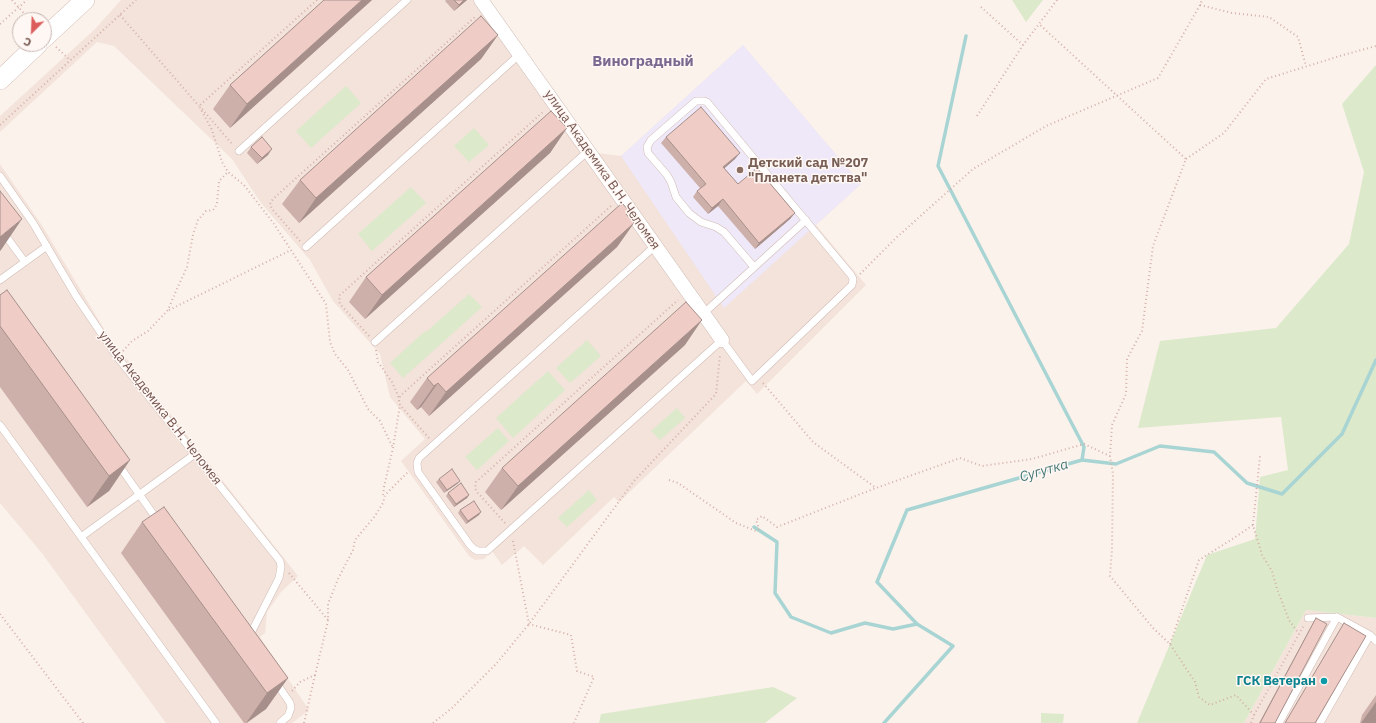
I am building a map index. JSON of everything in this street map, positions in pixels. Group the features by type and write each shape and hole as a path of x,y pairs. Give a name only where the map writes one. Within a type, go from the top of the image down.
{"main road":[{"path":"52,17 70,0"},
{"path":"52,35 85,0"},
{"path":"0,64 13,52"},
{"path":"0,80 33,52"}],"street":[{"name":"улица Академика В.Н. Челомея","path":"483,3 722,340"}],"lane":[{"path":"239,151 407,0"},
{"path":"306,247 520,54"},
{"path":"655,246 419,458 416,467 420,476 470,546 474,549 478,551 487,551 722,340 752,380 849,288 853,282 851,275 707,102 699,100 692,102 651,140 647,147 648,153 669,178 676,197 689,213 697,220 719,228 724,232 754,266"},
{"path":"375,342 588,151"},
{"name":"улица Академика В.Н. Челомея","path":"0,176 34,223 76,296 118,358 280,561"},
{"path":"704,313 806,220"},
{"path":"0,228 25,262"},
{"path":"0,280 47,246"},
{"path":"0,425 216,723"},
{"path":"81,537 195,454"},
{"path":"112,456 163,527"},
{"path":"242,636 246,642 279,578 281,567 280,561"},
{"path":"1308,618 1337,617 1376,641"},
{"path":"1279,723 1337,617"},
{"path":"1320,723 1370,636"},
{"path":"268,673 290,703 290,712 288,716 280,723"}],"path":[{"path":"12,0 23,12"},
{"path":"0,24 27,0"},
{"path":"0,125 136,0"},
{"path":"199,106 317,0"},
{"path":"977,116 1023,45 1057,0"},
{"path":"853,282 897,236 973,169 1046,126 1158,78 1202,0"},
{"path":"306,247 272,209 270,204 273,198 483,3"},
{"path":"1200,5 1232,13 1269,18 1298,37 1306,66"},
{"path":"981,7 1023,45"},
{"path":"120,15 239,151"},
{"path":"1039,24 1186,159"},
{"path":"1254,716 1236,695 1210,705 1199,697 1195,682 1170,644 1153,628 1110,576 1112,549 1113,474 1110,456 1112,425 1126,394 1126,359 1142,331 1153,246 1186,159 1224,133 1266,79 1376,46"},
{"path":"52,47 70,60"},
{"path":"383,503 384,487 400,405 399,398 392,382 378,362 375,342 340,304 340,295 554,102"},
{"path":"199,106 212,130 222,162 228,172 244,185 274,224 326,304 330,342 336,354 348,370 368,409 380,421 392,448"},
{"path":"168,310 188,267 193,235 198,220 206,211 213,210 215,208 217,203 219,180 228,172"},
{"path":"399,398 621,197"},
{"path":"118,358 132,341 148,331 168,310 291,250"},
{"path":"529,624 511,530 477,492 475,488 476,482 688,291"},
{"path":"433,723 452,708 496,664 529,624 634,481 716,394 722,340"},
{"path":"757,376 813,442 876,488"},
{"path":"400,405 435,444"},
{"path":"669,480 678,483 736,522 756,531 759,529 756,520 762,516 777,527 876,488 960,458 982,466 1032,459 1082,444 1110,456"},
{"path":"1260,456 1253,525 1262,555 1272,570 1289,620 1299,634"},
{"path":"304,723 328,621 328,604 353,550 354,540 375,516 383,503 385,495 417,463"},
{"path":"1170,644 1199,560 1253,525"},
{"path":"280,561 328,621"},
{"path":"0,614 83,723"},
{"path":"1251,723 1308,618"},
{"path":"529,624 571,635 577,671 594,677 574,723"},
{"path":"286,697 300,682 315,675"}],"shaded area":[{"path":"121,0 488,0 598,153 621,156 743,45 861,184 816,225 866,285 757,394 746,381 619,502 614,497 543,565 524,546 502,565 492,551 484,559 475,560 469,556 401,461 425,439 390,397 380,354 333,301 310,260 261,203 232,159 114,46 97,42 0,132 0,116 95,29"},
{"name":"Детский сад №207 \"Планета детства\"","path":"743,45 861,184 724,308 621,156"},
{"path":"0,164 43,227 107,334 298,576 281,592 267,612 265,633 260,637 309,710 292,723 166,723 41,552 0,503"},
{"path":"1306,610 1376,618 1376,723 1244,723"}],"green space":[{"path":"1012,0 1043,0 1026,22"},
{"path":"1376,65 1376,618 1306,610 1244,723 1137,723 1207,555 1255,539 1260,477 1288,470 1281,417 1138,428 1160,341 1276,328 1349,244 1364,172 1342,104"},
{"path":"346,86 361,103 311,148 296,131"},
{"path":"474,128 489,145 469,162 454,146"},
{"path":"411,187 426,203 372,251 358,234"},
{"path":"469,294 482,307 403,378 390,363"},
{"path":"587,340 601,356 570,383 556,368"},
{"path":"548,371 565,390 513,438 496,418"},
{"path":"677,408 685,418 660,440 651,431"},
{"path":"498,428 509,441 477,470 465,457"},
{"path":"589,490 597,500 567,527 558,518"},
{"path":"773,687 797,698 765,723 599,723 601,714"},
{"path":"1041,713 1064,714 1063,723 1041,723"}],"building":[{"path":"324,0 362,0 247,104 230,85"},
{"path":"454,0 464,0 459,5"},
{"path":"481,16 498,35 316,198 300,180"},
{"path":"701,107 740,153 723,167 738,184 757,168 795,213 759,243 723,199 712,208 697,191 706,184 666,137"},
{"path":"551,111 567,128 382,295 366,277"},
{"path":"262,137 272,149 262,158 251,147"},
{"path":"0,191 22,219 0,237"},
{"path":"622,203 630,212 626,214 634,223 446,392 438,383 434,386 427,378"},
{"path":"7,290 130,460 109,476 0,326 0,295"},
{"path":"686,302 702,320 518,486 502,468"},
{"path":"452,469 460,481 447,490 439,479"},
{"path":"461,483 469,495 456,504 448,493"},
{"path":"474,501 481,512 468,521 460,510"},
{"path":"164,507 288,678 267,693 142,522"},
{"path":"1316,618 1327,624 1275,723 1260,723"},
{"name":"ГСК Ветеран","path":"1344,623 1366,636 1315,723 1285,723"}],"waterway":[{"path":"966,36 938,166 1084,447 1082,460"},
{"name":"Сугутка","path":"884,723 953,646 917,624 877,582 907,510 1082,460 1116,464 1160,446 1214,452 1247,483 1282,494 1342,434 1376,360"},
{"path":"754,527 777,542 775,593 791,617 831,633 865,623 893,629 917,624"}],"place":[{"name":"Детский сад №207 \"Планета детства\"","path":"740,170"},
{"name":"ГСК Ветеран","path":"1324,681"}],"district":[{"name":"Виноградный","path":"643,62"}]}
